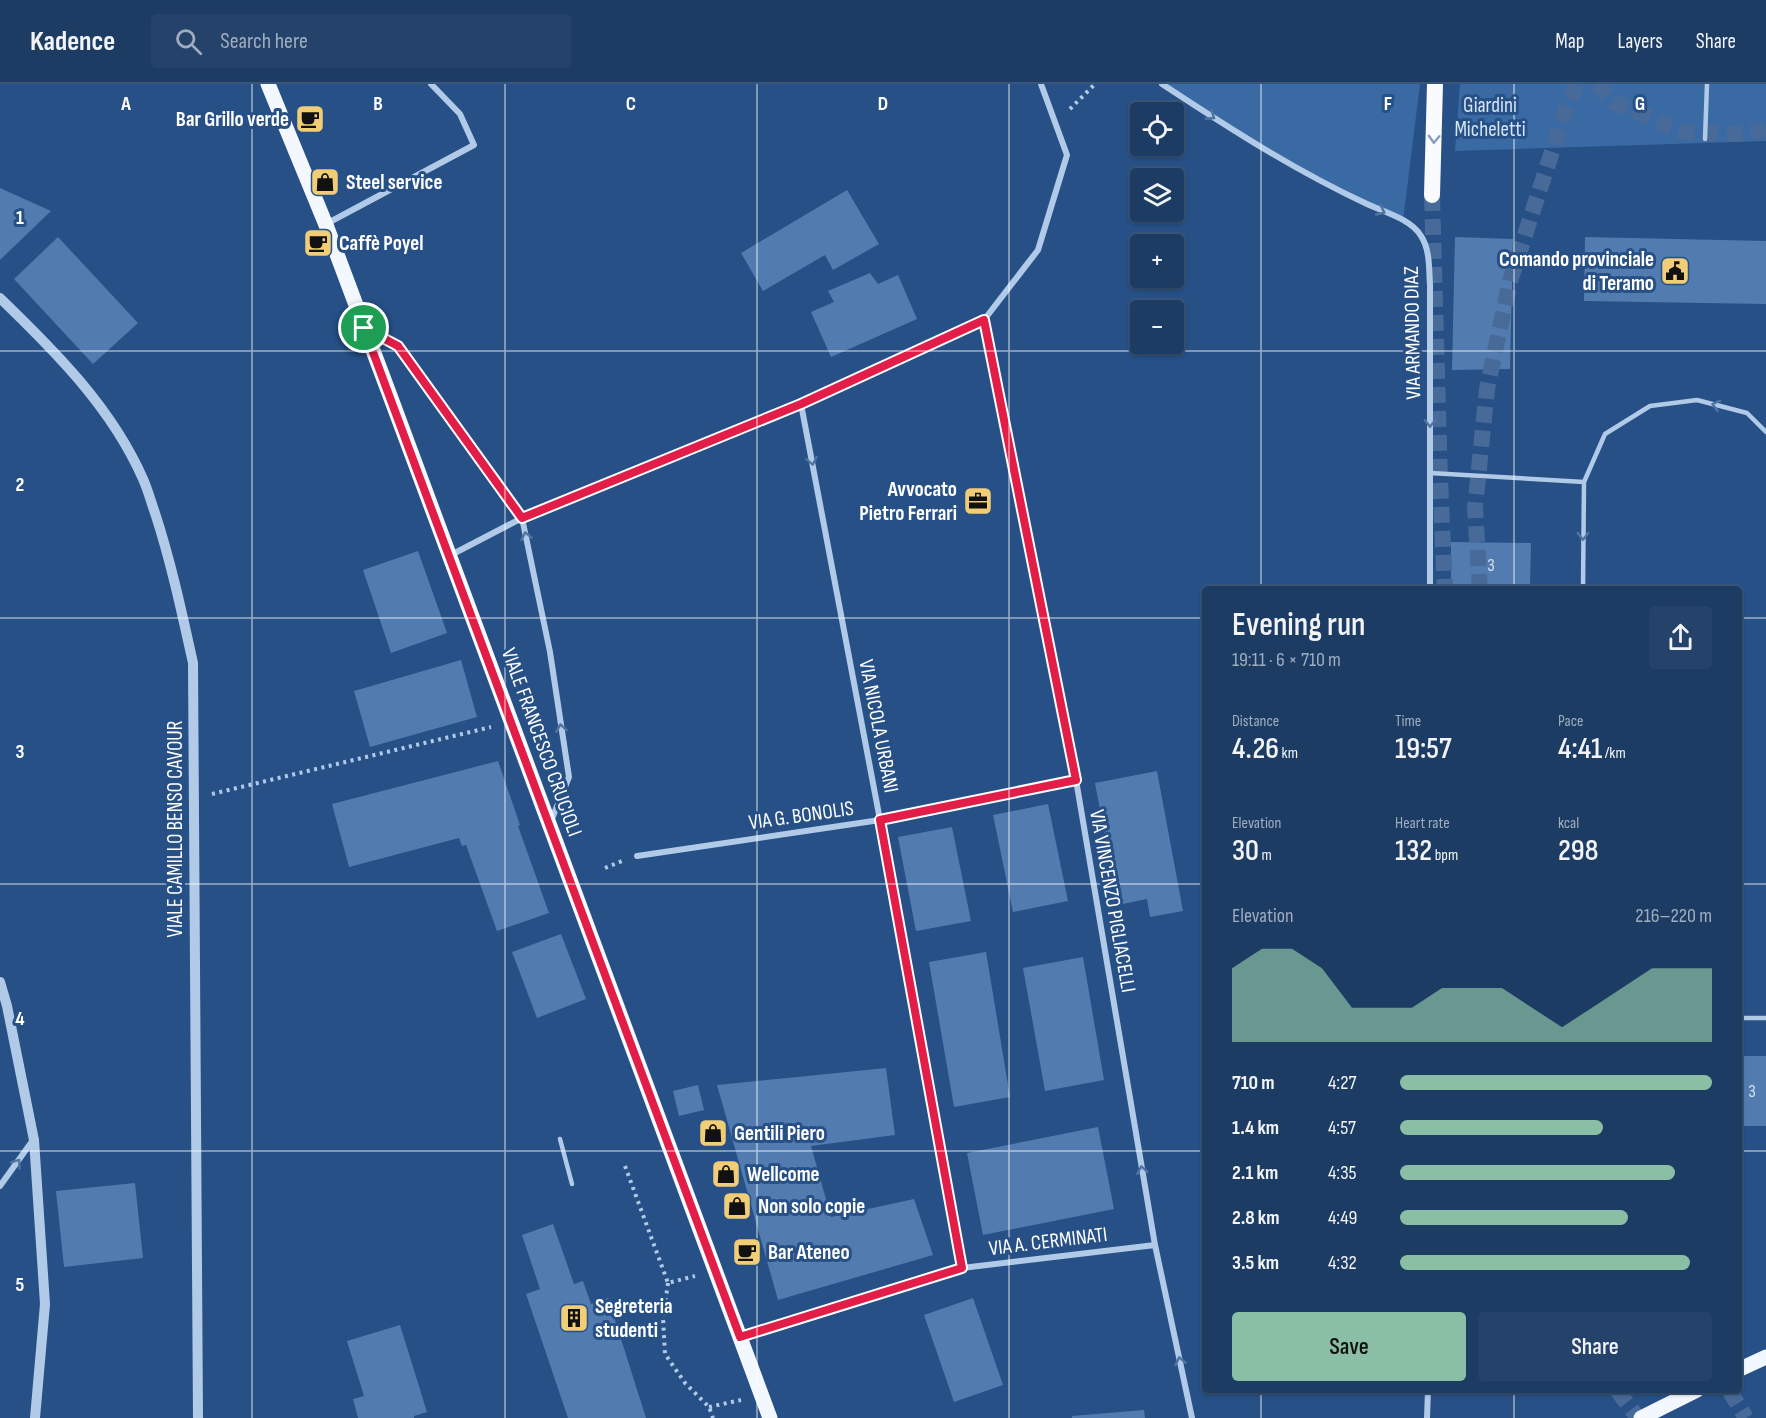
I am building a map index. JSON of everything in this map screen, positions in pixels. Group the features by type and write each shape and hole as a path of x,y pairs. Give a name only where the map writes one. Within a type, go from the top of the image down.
{"highway":[{"path":"1432,195 1436,84"}],"main road":[{"name":"VIALE FRANCESCO CRUCIOLI","path":"268,84 326,225 770,1418"},
{"path":"1742,1368 1766,1357"},
{"path":"1641,1418 1691,1393"}],"street":[{"path":"326,225 474,144 460,114 431,84"},
{"path":"449,556 522,518 801,404 984,320 1038,250 1067,155 1041,84"},
{"name":"VIA ARMANDO DIAZ","path":"1162,84 1251,142 1356,199 1413,226 1422,236 1427,249 1430,285 1430,586"},
{"name":"VIALE CAMILLO BENSO CAVOUR","path":"0,298 56,354 87,390 111,422 143,479 169,555 193,663 198,1418"},
{"name":"VIA VINCENZO PIGLIACELLI","path":"984,320 1076,780 1155,1245 1192,1418"},
{"path":"364,328 398,346 522,518 550,652 569,777 550,824"},
{"name":"VIA NICOLA URBANI","path":"801,404 962,1268"},
{"name":"VIA G. BONOLIS","path":"637,856 880,820 1076,780"},
{"path":"0,982 34,1140 45,1304 35,1418"},
{"path":"0,1186 34,1140"},
{"name":"VIA A. CERMINATI","path":"740,1337 962,1268 1155,1245"},
{"path":"1427,1418 1428,1393"}],"lane":[{"path":"1705,139 1707,84"},
{"path":"1583,586 1584,482 1605,434 1650,406 1697,400 1747,413 1766,432"},
{"path":"1430,473 1584,482"},
{"path":"1742,1018 1766,1018"},
{"path":"560,1139 572,1184"}],"path":[{"path":"1055,122 1095,84"},
{"path":"194,798 512,722"},
{"path":"625,1166 668,1283 663,1318 665,1354 686,1383 710,1407 713,1418"},
{"path":"668,1283 716,1270"},
{"path":"710,1407 762,1396"}],"green space":[{"path":"1162,84 1420,84 1403,221 1251,142"},
{"name":"Giardini Micheletti","path":"1460,84 1766,84 1766,141 1455,151"}],"building":[{"path":"0,188 51,211 0,260"},
{"path":"847,190 879,244 833,270 825,255 763,291 741,253"},
{"path":"58,237 138,323 93,364 14,279"},
{"path":"1455,237 1513,239 1510,369 1452,370"},
{"name":"Comando provinciale di Teramo","path":"1585,237 1766,241 1766,304 1584,301"},
{"path":"870,273 878,284 898,275 917,319 831,357 811,312 834,302 828,291"},
{"path":"1451,542 1531,543 1530,586 1451,586"},
{"path":"418,551 447,633 391,653 363,570"},
{"path":"461,660 477,717 370,747 354,691"},
{"path":"498,761 549,913 497,931 466,845 462,846 459,838 349,867 332,804"},
{"path":"1157,771 1183,911 1150,917 1147,899 1118,905 1095,783"},
{"path":"1048,804 1068,901 1013,912 993,815"},
{"path":"952,827 971,921 916,931 898,837"},
{"path":"561,934 586,999 537,1018 512,952"},
{"path":"986,952 1010,1097 954,1107 929,962"},
{"path":"1083,957 1104,1080 1045,1091 1023,968"},
{"path":"1742,1056 1766,1056 1766,1126 1742,1126"},
{"path":"886,1068 895,1135 811,1146 831,1217 914,1199 933,1255 778,1300 717,1085"},
{"path":"698,1085 704,1110 679,1116 673,1091"},
{"path":"1098,1127 1114,1209 983,1235 967,1153"},
{"path":"135,1183 143,1258 64,1267 56,1191"},
{"name":"Segreteria studenti","path":"553,1224 574,1284 583,1281 591,1304 608,1298 646,1418 568,1418 526,1294 540,1289 522,1235"},
{"path":"973,1298 1003,1385 954,1402 924,1315"},
{"path":"400,1325 427,1412 414,1416 414,1418 358,1418 353,1399 364,1396 347,1341"},
{"path":"1144,1410 1145,1418 1072,1418 1072,1416"}],"tunnel":[{"path":"1480,586 1475,508 1487,389 1510,281 1563,118 1577,84"},
{"path":"1597,84 1613,102 1683,132 1736,134 1766,130"},
{"path":"1432,195 1445,586"},
{"path":"1619,1393 1638,1418"},
{"path":"1731,1393 1746,1418"}],"place":[{"name":"Bar Grillo verde","path":"310,119"},
{"name":"Steel service","path":"325,182"},
{"name":"Caffè Poyel","path":"318,243"},
{"name":"Comando provinciale di Teramo","path":"1675,271"},
{"name":"Avvocato Pietro Ferrari","path":"978,501"},
{"name":"Gentili Piero","path":"713,1133"},
{"name":"Wellcome","path":"726,1174"},
{"name":"Non solo copie","path":"737,1206"},
{"name":"Bar Ateneo","path":"747,1252"},
{"name":"Segreteria studenti","path":"574,1318"}],"route":[{"path":"984,320 1076,780 880,820 962,1268 740,1337 364,328 398,346 522,518 801,404 984,320"}]}
